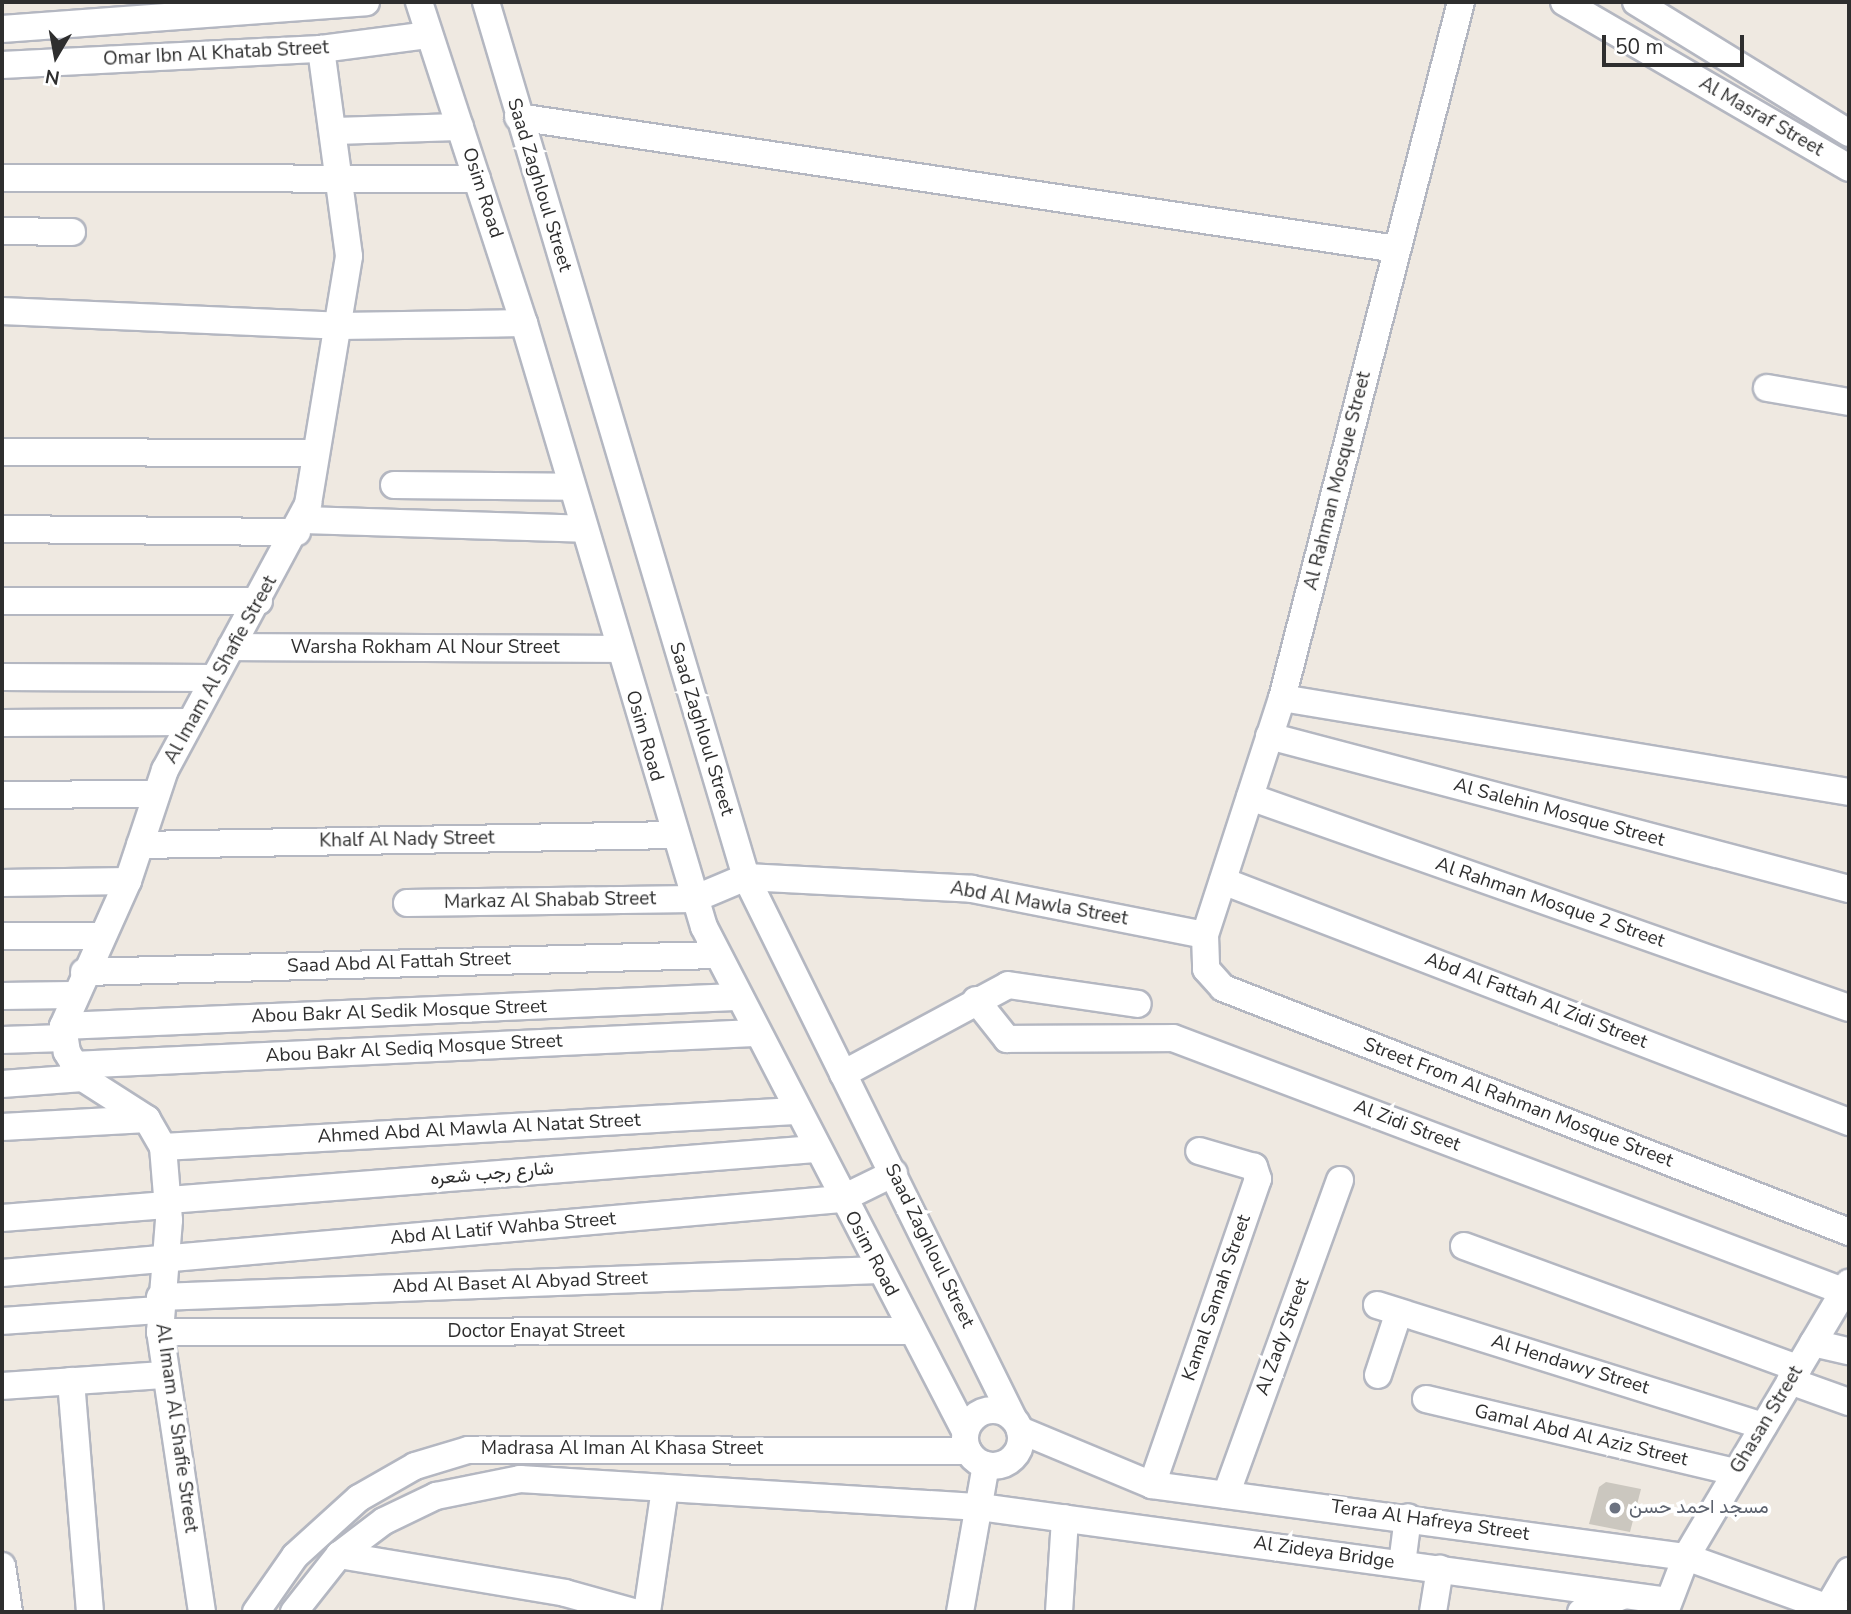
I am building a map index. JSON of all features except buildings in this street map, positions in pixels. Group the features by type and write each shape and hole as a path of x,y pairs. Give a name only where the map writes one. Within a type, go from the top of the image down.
{"street":[{"name":"Omar Ibn Al Khatab Street","path":"2,29 366,2"},
{"name":"Osim Road","path":"419,2 524,323 673,835 715,955 973,1449"},
{"name":"Saad Zaghloul Street","path":"486,2 746,877 1017,1424"},
{"name":"Al Rahman Mosque Street","path":"1205,946 1282,698 1461,2"},
{"name":"Al Masraf Street","path":"1564,2 1849,168"},
{"path":"1636,2 1848,131"},
{"name":"Omar Ibn Al Khatab Street","path":"2,65 321,49 429,35"},
{"name":"Al Imam Al Shafie Street","path":"64,1032 78,983 128,881 156,794 189,722 300,526 340,326 349,256 321,49"},
{"path":"1771,124 1788,95"},
{"path":"518,117 1397,249"},
{"path":"333,131 460,127"},
{"path":"2,178 477,179"},
{"path":"2,230 72,232"},
{"path":"2,310 340,326 524,323"},
{"path":"1768,388 1849,402"},
{"path":"2,452 315,453"},
{"path":"394,485 572,487"},
{"path":"2,529 300,526 584,529"},
{"path":"2,601 259,601"},
{"name":"Warsha Rokham Al Nour Street","path":"231,647 619,649"},
{"path":"2,677 213,678"},
{"path":"1282,698 1849,792"},
{"path":"2,723 189,722"},
{"name":"Al Salehin Mosque Street","path":"1269,736 1849,889"},
{"path":"2,795 156,794"},
{"name":"Al Rahman Mosque 2 Street","path":"1250,797 1849,1008"},
{"name":"Khalf Al Nady Street","path":"140,845 673,835"},
{"path":"694,899 746,877"},
{"name":"Abd Al Mawla Street","path":"746,877 972,889 1205,946"},
{"path":"2,883 128,881"},
{"name":"Abd Al Fattah Al Zidi Street","path":"1223,881 1849,1122"},
{"name":"Markaz Al Shabab Street","path":"407,903 694,899"},
{"path":"2,936 101,936"},
{"name":"Street From Al Rahman Mosque Street","path":"1205,946 1206,969 1223,988 1849,1232"},
{"name":"Saad Abd Al Fattah Street","path":"2,996 78,983 715,955"},
{"path":"843,1074 976,1000 1020,985 1138,1004"},
{"name":"Abou Bakr Al Sedik Mosque Street","path":"2,1040 64,1032 735,997"},
{"name":"Al Zidi Street","path":"976,1000 1007,1038 1173,1038 1846,1287"},
{"path":"64,1032 78,1072"},
{"name":"Abou Bakr Al Sediq Mosque Street","path":"2,1084 78,1072 754,1033"},
{"name":"Al Imam Al Shafie Street","path":"78,1072 147,1118 163,1147 169,1203 160,1313 164,1375 202,1612"},
{"name":"Ahmed Abd Al Mawla Al Natat Street","path":"163,1147 795,1111"},
{"path":"2,1127 147,1118"},
{"name":"شارع رجب شعره","path":"2,1218 815,1149"},
{"name":"Kamal Samah Street","path":"1152,1485 1258,1179 1254,1167 1199,1151"},
{"path":"841,1199 894,1173"},
{"name":"Al Zady Street","path":"1226,1495 1340,1180"},
{"name":"Abd Al Latif Wahba Street","path":"2,1273 841,1199"},
{"path":"1464,1245 1794,1374 1849,1402"},
{"name":"Abd Al Baset Al Abyad Street","path":"160,1313 879,1270"},
{"name":"Ghasan Street","path":"1667,1608 1686,1558 1846,1287"},
{"name":"Al Hendawy Street","path":"1378,1375 1388,1308 1763,1426"},
{"path":"2,1321 160,1313"},
{"name":"Doctor Enayat Street","path":"160,1313 912,1331"},
{"path":"1812,1343 1849,1351"},
{"path":"2,1386 164,1375"},
{"path":"71,1381 90,1612"},
{"name":"Gamal Abd Al Aziz Street","path":"1426,1399 1736,1472"},
{"name":"Teraa Al Hafreya Street","path":"973,1449 984,1412 1017,1424 1152,1485 1408,1517 1686,1558 1834,1609"},
{"path":"973,1449 1003,1464 1017,1454 1017,1424"},
{"name":"Madrasa Al Iman Al Khasa Street","path":"256,1612 295,1556 338,1514 391,1478 444,1455 496,1446 973,1449"},
{"path":"693,1490 695,1448"},
{"path":"960,1612 980,1507 973,1449"},
{"name":"Madrasa Al Iman Al Khasa Street","path":"294,1612 339,1555 401,1511 463,1487 520,1479 980,1507"},
{"path":"647,1612 665,1488"},
{"name":"Al Zideya Bridge","path":"980,1507 1624,1594 1667,1608"},
{"path":"1402,1564 1408,1517"},
{"path":"1059,1612 1065,1518"},
{"path":"339,1555 565,1594 633,1612"},
{"path":"2,1566 6,1604"},
{"path":"1433,1612 1440,1569"},
{"path":"1834,1609 1849,1572"},
{"path":"1581,1612 1624,1594"}],"place":[{"name":"مسجد احمد حسن","path":"1615,1508"}]}
